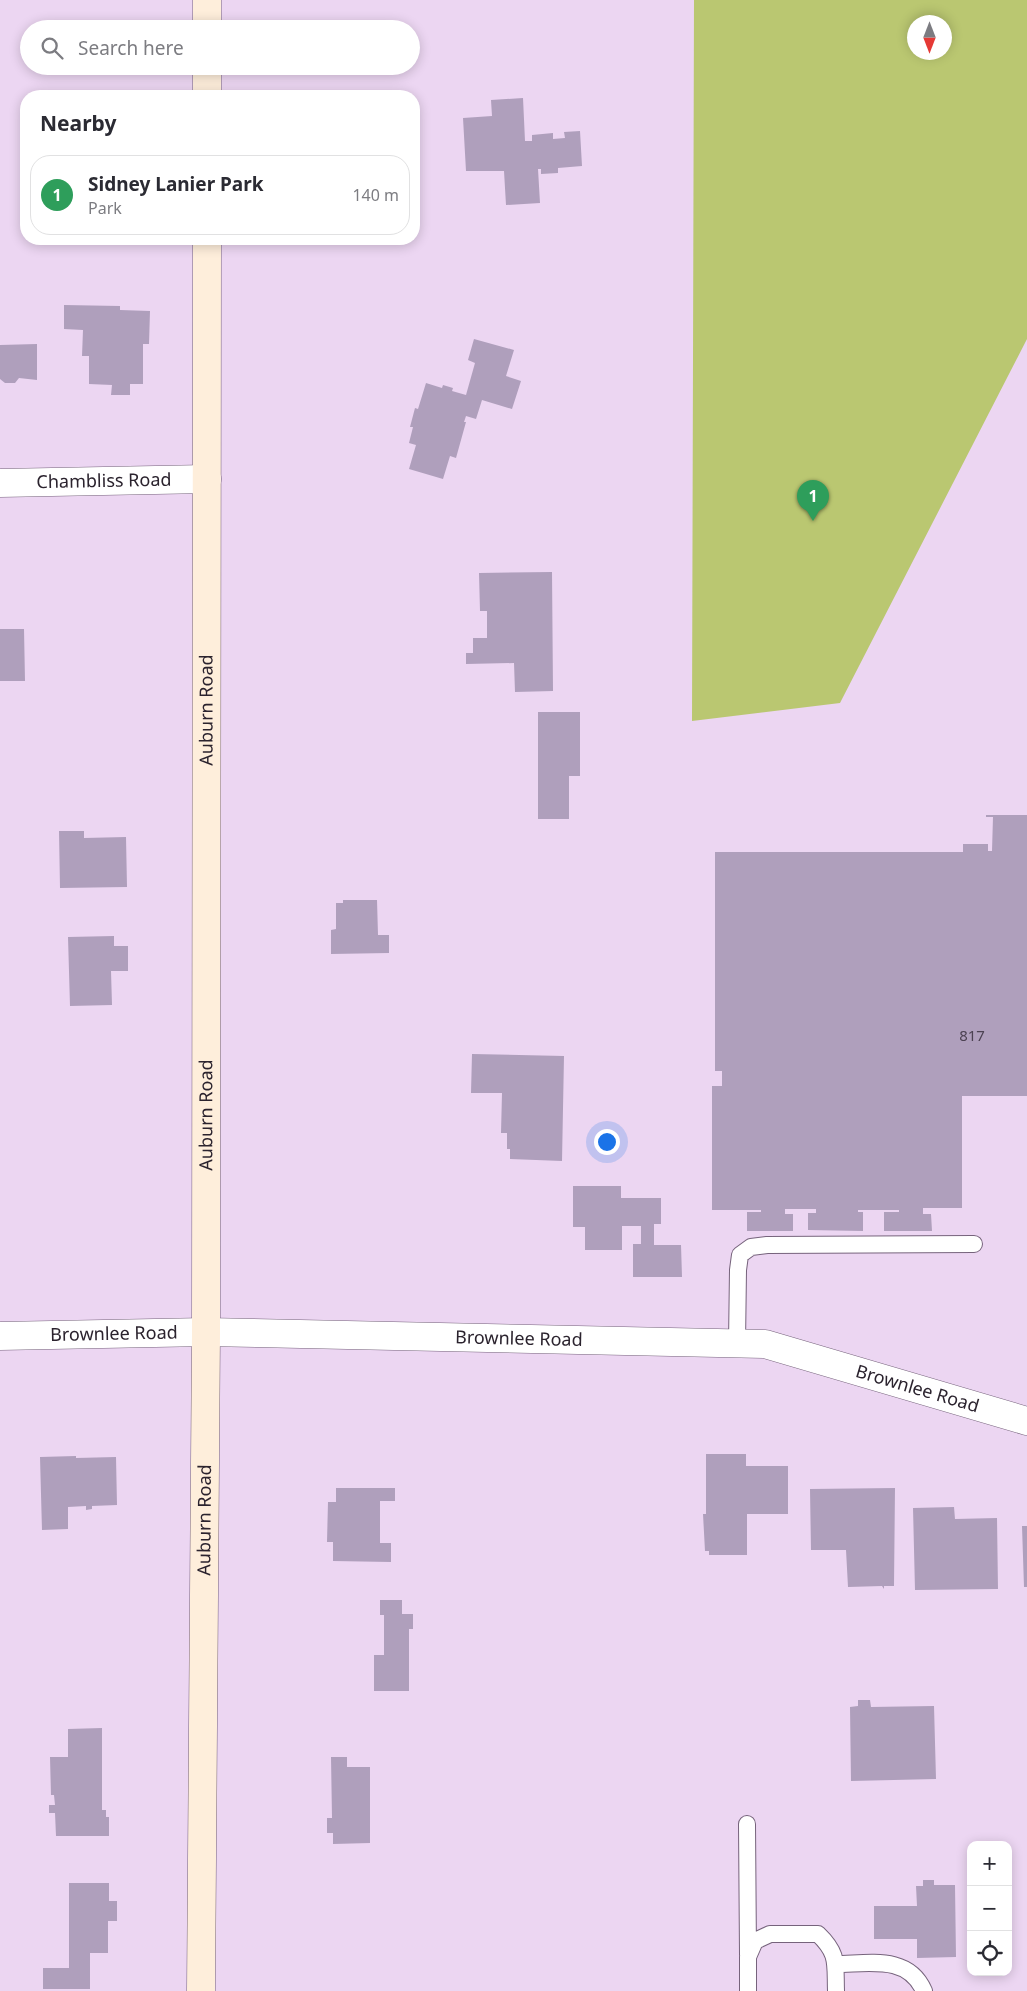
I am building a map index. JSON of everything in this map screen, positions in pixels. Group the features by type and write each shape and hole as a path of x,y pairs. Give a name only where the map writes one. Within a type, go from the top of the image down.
{"street":[{"path":"207,0 207,20"},
{"path":"207,75 207,90"},
{"name":"Auburn Road","path":"200,1991 206,1332 207,245"},
{"name":"Chambliss Road","path":"0,483 207,479"},
{"name":"Brownlee Road","path":"0,1336 206,1332 765,1344 1027,1421"}],"lane":[{"path":"736,1343 740,1255 751,1247 767,1245 974,1244"},
{"path":"747,1824 748,1991"},
{"path":"748,1957 755,1941 770,1934 818,1934 831,1947 835,1964 836,1991"},
{"path":"835,1964 896,1964 914,1974 924,1991"}],"green space":[{"path":"694,0 1027,0 1027,339 840,703 692,721"}],"building":[{"path":"523,98 525,141 532,141 532,135 553,133 553,139 565,138 564,132 580,131 582,166 558,168 558,173 541,174 541,169 538,169 540,203 506,205 504,171 466,171 463,118 492,116 491,100"},
{"path":"64,305 120,306 120,310 150,311 149,344 143,344 143,384 130,384 130,395 111,395 112,385 89,384 89,356 82,356 83,330 64,329"},
{"path":"474,339 514,350 506,376 521,381 512,409 482,400 476,419 466,416 456,458 450,456 443,479 409,469 416,445 409,443 413,427 410,427 415,408 418,409 426,383 442,388 443,385 453,388 452,391 466,395 475,363 468,360"},
{"path":"37,344 37,380 19,378 15,383 5,383 0,379 0,345"},
{"path":"552,572 553,691 515,692 514,663 466,664 466,653 473,653 473,638 487,638 487,611 480,611 479,573"},
{"path":"0,629 24,629 25,681 0,681"},
{"path":"538,712 580,712 580,776 569,776 569,819 538,819"},
{"path":"986,815 1027,815 1027,1096 962,1096 962,1208 923,1208 923,1214 931,1214 932,1231 884,1231 884,1212 899,1212 899,1210 858,1210 858,1212 863,1212 863,1231 808,1230 808,1213 816,1213 816,1209 785,1209 785,1214 793,1214 793,1231 747,1231 747,1212 761,1212 761,1210 712,1210 712,1086 722,1086 722,1071 715,1071 715,852 963,852 963,844 988,844 988,851 992,851 993,817 986,817"},
{"path":"59,831 84,831 84,838 126,837 127,887 60,888"},
{"path":"343,900 377,900 378,935 389,935 389,953 331,954 331,930 336,929 336,903 343,903"},
{"path":"114,936 114,946 128,946 128,971 111,971 112,1005 70,1006 68,937"},
{"path":"472,1054 564,1056 562,1161 510,1159 510,1149 507,1149 507,1133 501,1133 502,1093 471,1093"},
{"path":"573,1186 621,1186 621,1198 661,1198 661,1224 654,1224 654,1245 681,1245 682,1277 633,1277 633,1244 641,1244 641,1226 622,1226 622,1250 585,1250 585,1227 573,1227"},
{"path":"706,1454 746,1454 746,1466 788,1466 788,1514 747,1514 747,1555 709,1555 709,1551 705,1551 703,1514 706,1514"},
{"path":"76,1456 76,1458 116,1457 117,1505 92,1506 92,1509 86,1510 86,1506 68,1507 68,1529 42,1530 40,1457"},
{"path":"336,1488 395,1488 395,1501 380,1501 380,1543 391,1543 391,1562 333,1561 333,1542 327,1542 328,1502 336,1502"},
{"path":"895,1488 894,1586 884,1586 884,1589 882,1586 848,1587 846,1550 811,1550 810,1489"},
{"path":"954,1507 955,1519 997,1518 998,1589 915,1590 913,1508"},
{"path":"1022,1526 1027,1526 1027,1587 1024,1587"},
{"path":"380,1600 402,1600 402,1614 413,1614 413,1629 409,1629 409,1691 374,1691 374,1655 384,1655 384,1615 380,1615"},
{"path":"858,1700 870,1700 871,1707 934,1706 936,1779 851,1781 850,1707 858,1706"},
{"path":"102,1728 102,1810 106,1810 106,1817 109,1817 109,1836 56,1836 55,1813 49,1813 49,1805 55,1805 54,1795 51,1795 50,1757 68,1757 68,1729"},
{"path":"331,1757 347,1757 347,1767 370,1767 370,1843 333,1844 333,1833 327,1833 327,1818 332,1818"},
{"path":"923,1880 934,1880 934,1885 955,1885 956,1957 917,1958 917,1939 874,1939 874,1906 917,1906 916,1886 923,1886"},
{"path":"69,1883 109,1883 109,1901 117,1901 117,1921 108,1921 108,1953 90,1953 90,1989 43,1989 43,1968 69,1968"}],"place":[{"name":"Sidney Lanier Park","path":"813,521"}]}
